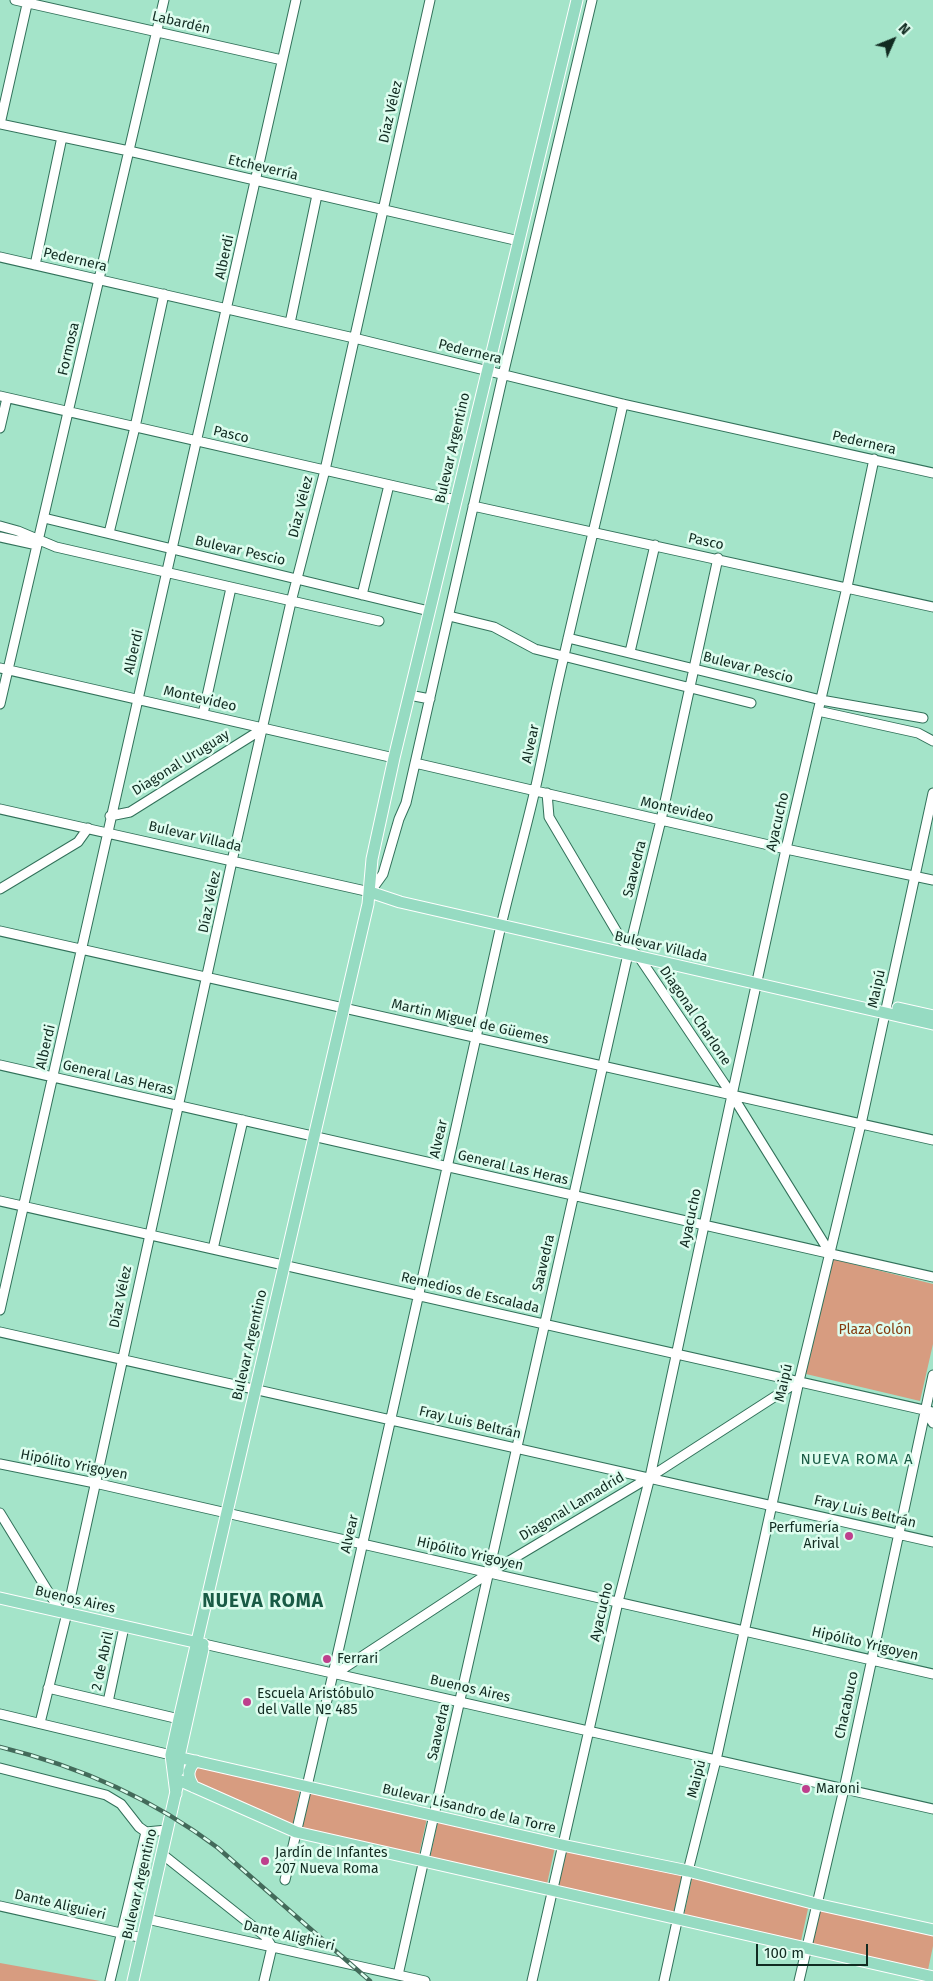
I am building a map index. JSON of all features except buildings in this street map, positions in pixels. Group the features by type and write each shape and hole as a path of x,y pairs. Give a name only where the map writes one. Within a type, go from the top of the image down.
{"main road":[{"name":"Bulevar Argentino","path":"175,1756 346,1008 368,904 371,867 394,758 577,0"},
{"name":"Bulevar Villada","path":"370,892 384,896 402,895 502,922 632,953 886,1009 933,1016"},
{"name":"Bulevar Villada","path":"886,1009 933,1024"},
{"name":"Buenos Aires","path":"0,1598 201,1643"},
{"name":"Bulevar Argentino","path":"133,1981 176,1794 175,1756 179,1719 201,1643"},
{"name":"Bulevar Lisandro de la Torre","path":"175,1756 562,1846 688,1871 816,1904 933,1930"},
{"path":"194,1787 189,1780 188,1771 196,1761"},
{"path":"176,1779 296,1832 932,1976"}],"street":[{"name":"Labardén","path":"15,0 282,60"},
{"name":"Formosa","path":"0,704 4,669 44,518 164,0"},
{"name":"Alberdi","path":"0,1310 82,950 106,832 228,309 296,0"},
{"name":"Díaz Vélez","path":"40,1723 208,977 232,861 264,728 291,602 325,470 430,0"},
{"path":"370,892 385,868 406,803 503,375 592,0"},
{"path":"0,124 28,2"},
{"name":"Etcheverría","path":"0,124 129,151 519,241"},
{"path":"35,265 62,137"},
{"path":"290,323 317,195"},
{"name":"Pedernera","path":"0,257 354,338 623,404 933,473"},
{"path":"109,533 135,427 164,294"},
{"path":"0,428 4,397"},
{"name":"Pasco","path":"4,397 456,500"},
{"name":"Alvear","path":"285,1880 306,1787 335,1674 362,1543 502,922 535,791 568,638 595,532 623,404"},
{"name":"Ayacucho","path":"532,1981 618,1602 650,1477 786,849 847,587 874,459"},
{"path":"362,595 389,485"},
{"name":"Pasco","path":"473,506 718,558 933,607"},
{"name":"Bulevar Pescio","path":"44,518 430,611"},
{"path":"0,526 18,531 37,543"},
{"path":"0,537 56,547 379,622"},
{"path":"630,652 654,545"},
{"name":"Saavedra","path":"398,1975 603,1066 632,953 718,558"},
{"path":"203,714 231,588"},
{"path":"449,616 494,627 535,649 751,703"},
{"name":"Bulevar Pescio","path":"568,638 821,700 923,718"},
{"name":"Montevideo","path":"4,669 394,758"},
{"path":"409,695 430,699"},
{"path":"818,711 918,733 933,741"},
{"name":"Diagonal Uruguay","path":"110,816 130,812 264,728"},
{"name":"Montevideo","path":"415,763 786,849 933,880"},
{"name":"Diagonal Charlone","path":"546,793 550,817 621,939 732,1095 830,1253"},
{"name":"Maipú","path":"664,1981 688,1871 716,1760 799,1381 861,1124 933,793"},
{"name":"Bulevar Villada","path":"0,809 370,892"},
{"path":"381,817 399,820"},
{"path":"0,889 78,842 88,828"},
{"name":"Martin Miguel de Güemes","path":"0,931 933,1140"},
{"name":"General Las Heras","path":"0,1065 933,1277"},
{"path":"213,1248 243,1120"},
{"name":"Remedios de Escalada","path":"0,1201 929,1411"},
{"name":"Fray Luis Beltrán","path":"0,1332 933,1542"},
{"name":"Chacabuco","path":"799,1981 929,1411 933,1375"},
{"name":"Diagonal Lamadrid","path":"335,1674 489,1572 650,1477 799,1381"},
{"path":"929,1411 933,1423"},
{"name":"Hipólito Yrigoyen","path":"0,1464 230,1513 933,1674"},
{"path":"0,1513 64,1612"},
{"name":"2 de Abril","path":"108,1702 124,1627"},
{"name":"Buenos Aires","path":"201,1643 933,1809"},
{"path":"48,1688 179,1719"},
{"name":"Bulevar Lisandro de la Torre","path":"0,1714 175,1756"},
{"path":"0,1768 106,1795 121,1804 146,1832 167,1830"},
{"path":"110,1981 146,1832"},
{"path":"162,1854 265,1936 272,1947 264,1981"},
{"name":"Dante Aliguieri","path":"0,1906 143,1938"},
{"name":"Dante Alighieri","path":"147,1918 425,1981"}],"green space":[{"name":"Plaza Colón","path":"833,1259 933,1284 933,1344 920,1401 806,1374"},
{"path":"195,1766 300,1790 293,1825 194,1781 191,1772"},
{"path":"309,1792 427,1818 419,1855 301,1829"},
{"path":"438,1821 555,1847 547,1884 430,1858"},
{"path":"565,1850 683,1876 674,1913 557,1887"},
{"path":"692,1878 809,1904 801,1941 684,1915"},
{"path":"818,1907 933,1933 933,1946 928,1970 810,1944"},
{"path":"0,1963 100,1981 0,1981"}],"railway":[{"path":"0,1747 58,1764 114,1786 193,1830 218,1848 370,1981"}],"place":[{"name":"Perfumería Arival","path":"849,1536"},
{"name":"Ferrari","path":"327,1659"},
{"name":"Escuela Aristóbulo del Valle Nº 485","path":"247,1702"},
{"name":"Maroni","path":"806,1789"},
{"name":"Jardín de Infantes 207 Nueva Roma","path":"265,1861"}],"district":[{"name":"NUEVA ROMA A","path":"857,1460"},
{"name":"NUEVA ROMA","path":"263,1602"}]}
